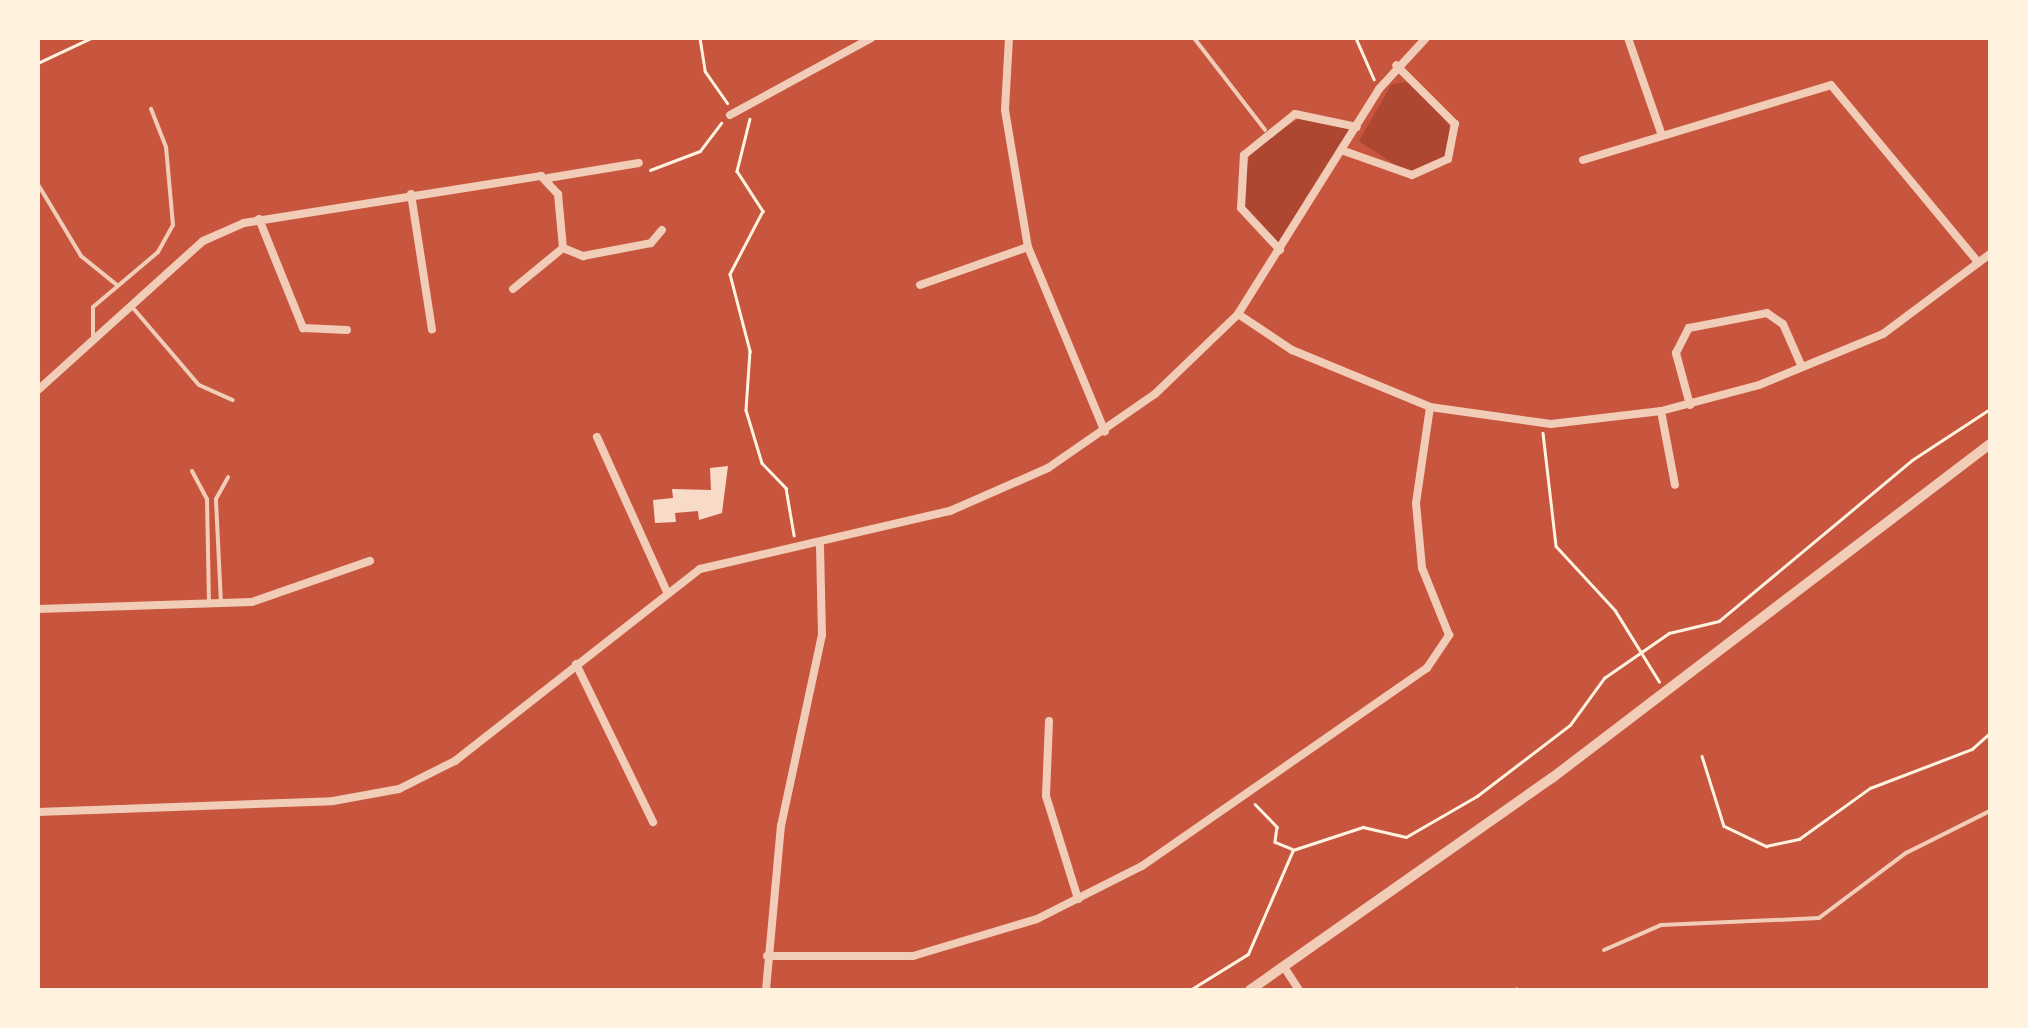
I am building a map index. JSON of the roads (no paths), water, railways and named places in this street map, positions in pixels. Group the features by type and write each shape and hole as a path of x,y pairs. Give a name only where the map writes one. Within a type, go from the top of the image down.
{"street":[{"path":"731,114 871,38"},
{"path":"1008,38 1005,110 1028,247 1105,432"},
{"path":"38,812 333,801 399,789 455,762 666,590 721,560 820,544 978,500 1105,432 1238,314 1344,151 1379,89 1396,65 1426,38"},
{"path":"1628,38 1662,132"},
{"path":"1344,151 1412,175 1448,160 1459,135 1451,116 1396,65"},
{"path":"1584,160 1662,132 1832,85 1979,263"},
{"path":"1280,250 1250,224 1238,191 1244,155 1265,130 1309,111 1356,127"},
{"path":"38,390 203,241 259,219 639,163"},
{"path":"548,178 558,194 563,248"},
{"path":"411,194 432,329"},
{"path":"259,219 303,328 347,330"},
{"path":"563,248 583,256 651,243 662,230"},
{"path":"920,285 1028,247"},
{"path":"513,289 563,248"},
{"path":"1238,314 1305,356 1430,407 1544,424 1690,405 1801,366 1883,334 1990,254"},
{"path":"1690,405 1676,353 1689,328 1767,314 1783,324 1801,366"},
{"path":"767,956 913,956 1078,899 1247,794 1448,646 1422,568 1416,503 1430,407"},
{"path":"1660,411 1675,485"},
{"path":"596,437 666,590"},
{"path":"1250,990 1286,970 1666,690 1990,444"},
{"path":"766,990 782,826 822,635 820,544"},
{"path":"38,609 268,599 370,561"},
{"path":"576,664 653,822"},
{"path":"1049,721 1046,796 1078,899"},
{"path":"1286,970 1298,990"}],"lane":[{"path":"1194,38 1265,130"},
{"path":"93,337 89,314 117,284 158,252 173,225 166,147 151,109"},
{"path":"39,186 81,256 117,284"},
{"path":"130,304 199,385 232,400"},
{"path":"192,471 206,500 209,604"},
{"path":"222,604 216,499 228,477"},
{"path":"1604,950 1660,925 1819,918 1906,853 1990,810"}]}
